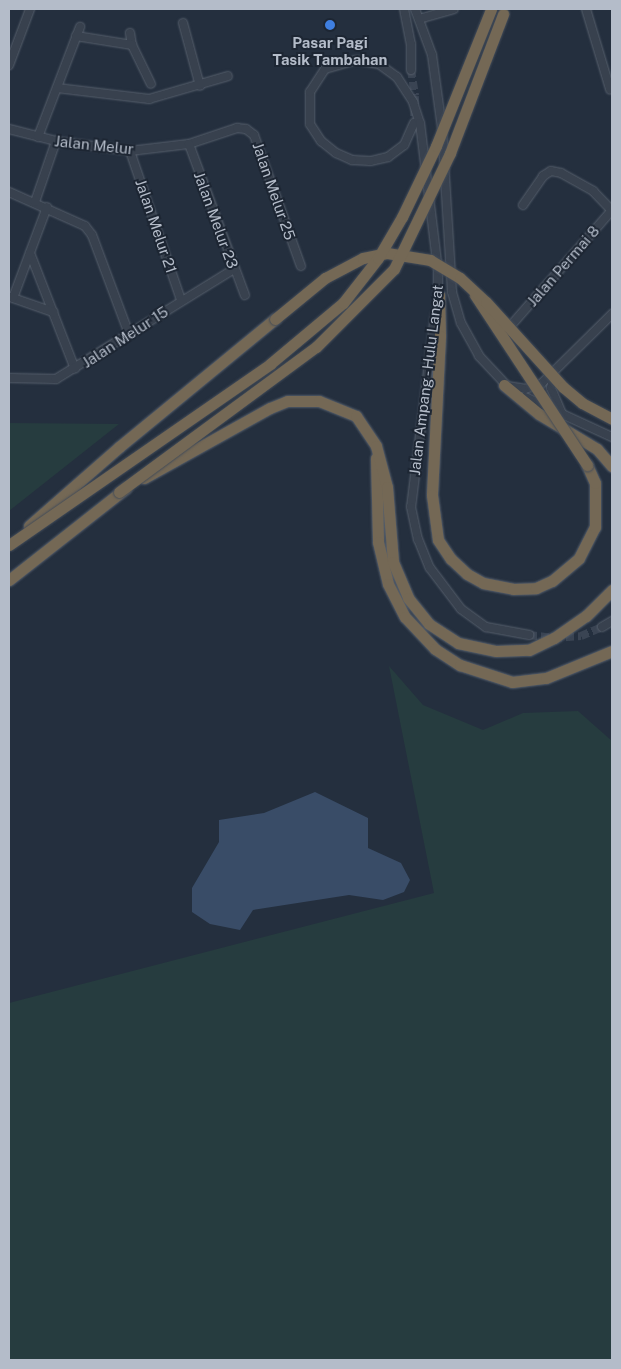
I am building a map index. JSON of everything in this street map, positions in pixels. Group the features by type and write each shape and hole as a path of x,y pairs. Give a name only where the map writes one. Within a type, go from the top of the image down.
{"highway":[{"path":"9,545 270,364 343,303 378,258 402,217 436,146 491,9"},
{"path":"9,580 119,492 316,347 394,268 450,153 506,9"},
{"path":"9,545 132,436 325,278 346,265 387,253 410,255 445,268 486,302 562,387 582,403 612,419"},
{"path":"439,295 440,336 432,495 438,540 451,559 467,574 483,583 513,589 536,588 552,581 579,558 595,527 595,483 586,465 482,310 473,292"},
{"path":"504,385 539,414 597,449 612,466"},
{"path":"119,492 270,408 287,401 307,400 336,406 356,416 376,446 387,487 393,562 408,598 429,624 458,642 496,651 528,650 554,638 586,616 612,590"},
{"path":"376,446 374,487 378,542 388,584 406,617 436,649 460,665 512,682 546,678 612,651"}],"street":[{"path":"9,65 30,9"},
{"path":"404,9 410,44 411,70"},
{"name":"Jalan Ampang - Hulu Langat","path":"415,9 432,55 438,104 452,292 462,323 479,356 504,385 564,416 612,437"},
{"path":"419,19 454,9"},
{"path":"586,9 610,89"},
{"path":"183,23 200,86"},
{"path":"38,137 80,27"},
{"path":"130,33 132,45 150,84"},
{"path":"76,36 132,45"},
{"name":"Jalan Ampang - Hulu Langat","path":"414,123 404,145 388,158 370,162 352,160 336,153 321,141 310,124 310,92 326,69 356,60 379,64 397,77 413,102 420,123 439,295 411,507 418,539 430,568 462,609 486,627 529,635"},
{"path":"57,88 149,100 228,76"},
{"name":"Jalan Melur","path":"9,129 56,141 130,151 189,144 237,128"},
{"name":"Jalan Melur 25","path":"237,128 246,129 254,135 301,266"},
{"path":"35,202 56,141"},
{"name":"Jalan Melur 23","path":"189,144 245,295"},
{"name":"Jalan Melur 21","path":"130,151 181,300"},
{"path":"523,205 543,176 551,171 561,173 593,191 612,210"},
{"path":"9,192 47,207 85,226 92,235 128,334"},
{"path":"47,207 11,297 53,312"},
{"name":"Jalan Permai 8","path":"514,322 612,210"},
{"path":"30,253 75,369"},
{"name":"Jalan Melur 15","path":"9,378 47,381 75,369 181,300 234,269"},
{"path":"504,385 525,389 541,384 555,374 612,314"},
{"path":"555,374 551,388 564,416"},
{"path":"602,627 612,621"}],"green space":[{"path":"9,423 119,424 9,511"},
{"path":"389,666 423,705 483,730 523,713 578,711 612,741 612,1360 9,1360 9,1003 434,893"}],"water":[{"path":"315,792 368,818 368,848 401,863 410,880 404,892 383,900 349,895 253,910 240,930 210,924 192,912 192,888 219,842 219,820 264,813"}],"tunnel":[{"path":"411,70 415,96 414,123"},
{"path":"529,635 554,638 581,636 602,627"}],"place":[{"name":"Pasar Pagi Tasik Tambahan","path":"330,25"}]}
